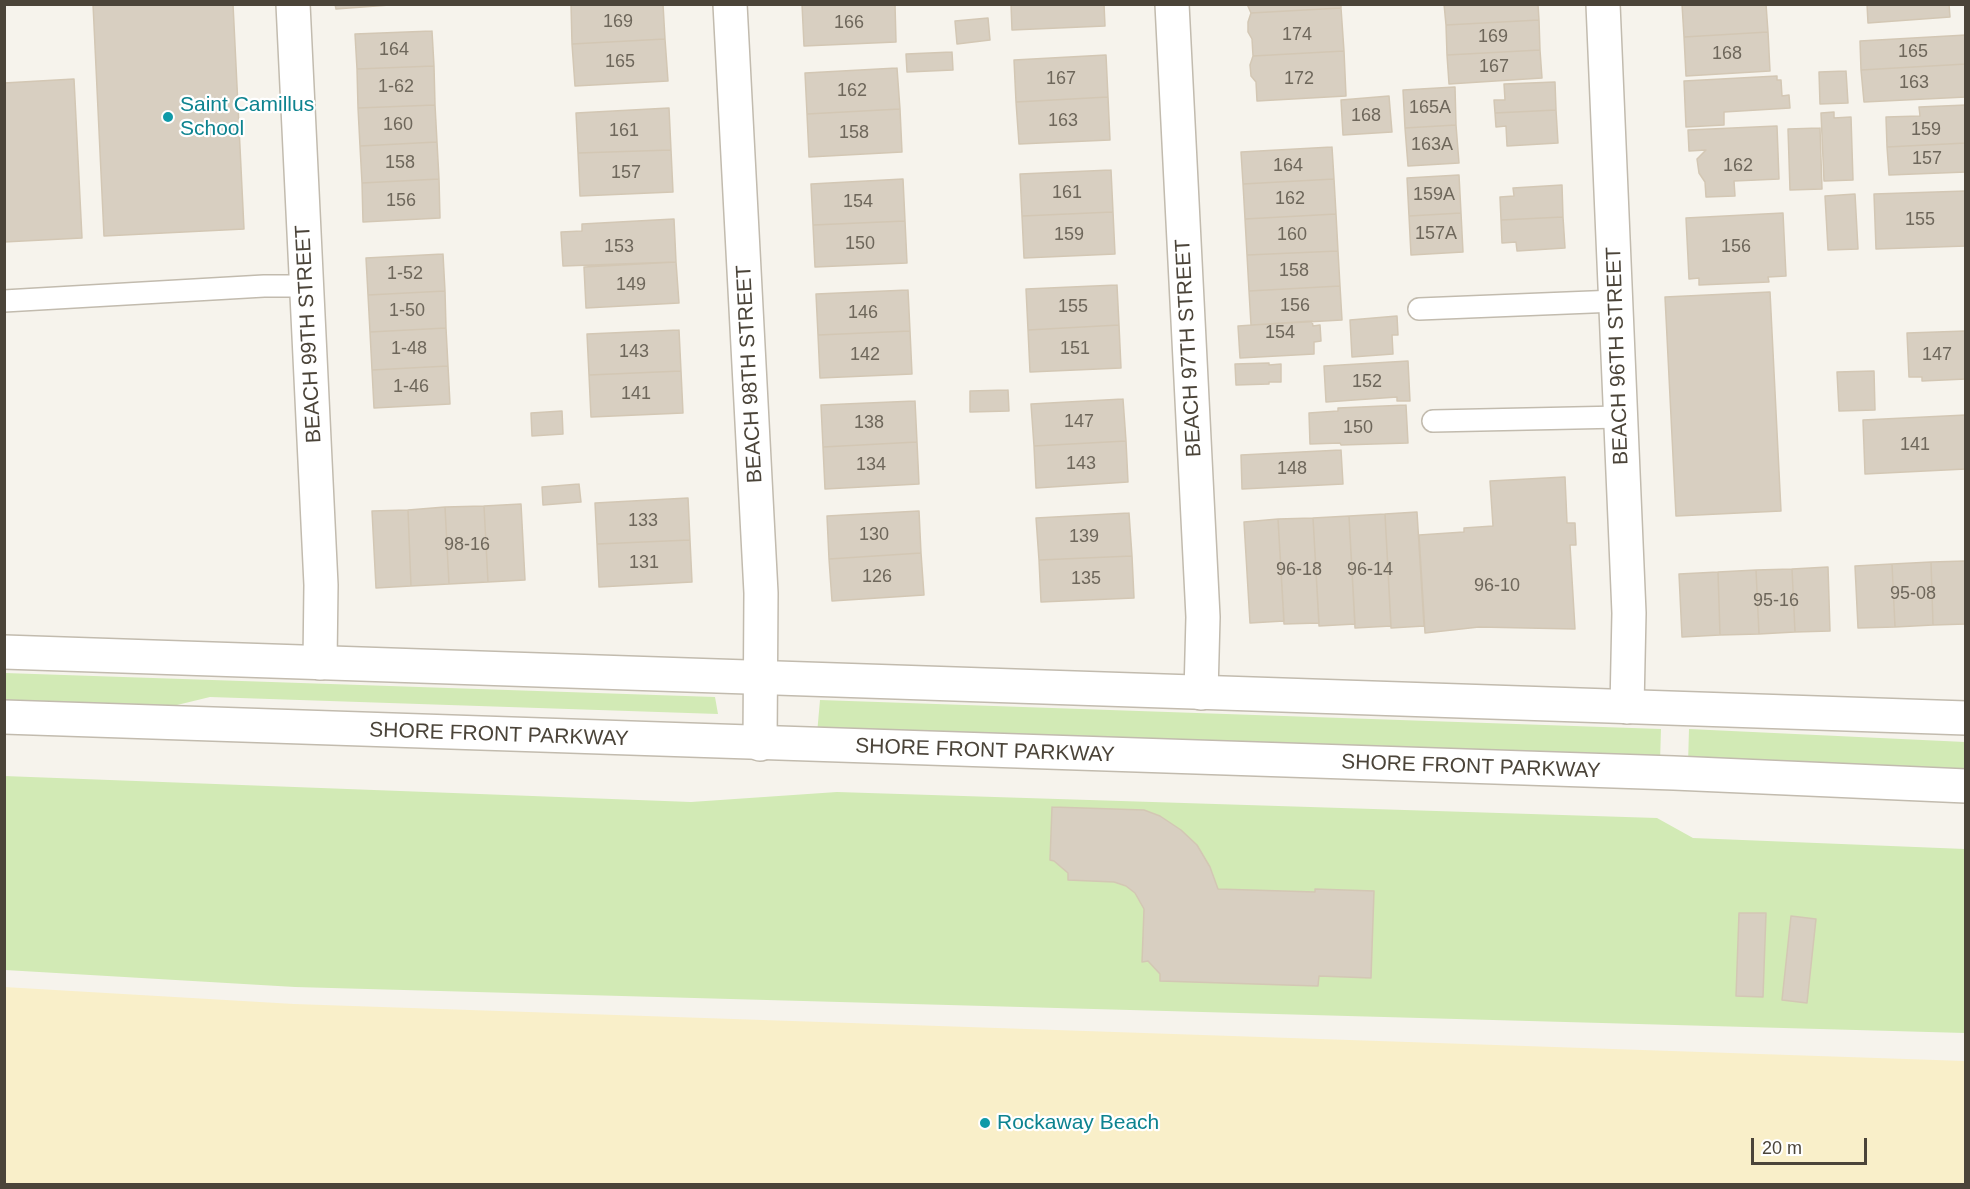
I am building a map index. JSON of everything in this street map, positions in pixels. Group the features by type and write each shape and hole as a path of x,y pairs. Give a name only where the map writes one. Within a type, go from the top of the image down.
{"street":[{"name":"BEACH 99TH STREET","path":"292,4 321,585 320,663"},
{"name":"BEACH 98TH STREET","path":"730,4 761,593 760,744"},
{"name":"BEACH 97TH STREET","path":"1173,4 1203,617 1202,693"},
{"name":"BEACH 96TH STREET","path":"1603,4 1629,613 1627,707"},
{"path":"4,652 1965,718"},
{"name":"SHORE FRONT PARKWAY","path":"4,717 1674,773 1965,786"}],"lane":[{"path":"4,301 264,286 306,286"},
{"path":"1419,309 1616,301"},
{"path":"1433,421 1621,417"}],"green space":[{"path":"5,673 715,697 718,714 210,697 144,713 5,706"},
{"path":"820,700 1661,729 1660,762 817,734"},
{"path":"1689,729 1965,742 1965,775 1688,764"},
{"path":"4,776 691,802 837,792 1657,818 1693,838 1965,849 1965,1033 295,987 5,970"}],"sand":[{"name":"Rockaway Beach","path":"4,987 294,1004 1965,1061 1965,1184 5,1184"}],"building":[{"name":"Saint Camillus School","path":"93,4 233,4 244,229 104,236"},
{"path":"335,4 403,4 336,9"},
{"path":"571,4 663,4 665,39 572,44"},
{"path":"802,4 895,4 896,42 804,46"},
{"path":"1011,4 1104,4 1105,26 1012,30"},
{"path":"1247,4 1341,4 1341,8 1251,13"},
{"path":"1444,4 1538,4 1539,20 1446,25"},
{"path":"1682,4 1766,4 1768,32 1684,37"},
{"path":"1867,4 1949,4 1950,17 1868,23"},
{"path":"1341,8 1344,51 1253,56 1252,39 1248,32 1251,13"},
{"path":"988,18 990,40 957,44 955,21"},
{"path":"1539,20 1540,50 1447,55 1446,25"},
{"path":"432,31 434,66 357,69 355,34"},
{"path":"1768,32 1770,71 1686,76 1684,37"},
{"path":"1966,35 1966,64 1861,70 1860,41"},
{"path":"665,39 668,81 575,86 572,44"},
{"path":"1540,50 1542,78 1449,84 1447,55"},
{"path":"1344,51 1346,96 1257,101 1256,82 1251,76 1250,65 1253,56"},
{"path":"952,52 953,70 907,72 906,54"},
{"path":"1106,55 1108,97 1016,102 1014,60"},
{"path":"1966,64 1966,97 1864,102 1861,70"},
{"path":"434,66 435,105 358,108 357,69"},
{"path":"897,68 900,109 807,114 805,73"},
{"path":"1846,71 1848,103 1820,104 1819,72"},
{"path":"1777,76 1777,80 1781,80 1782,96 1789,95 1790,108 1724,112 1724,125 1686,127 1684,81"},
{"path":"74,79 82,238 4,242 4,83"},
{"path":"1555,82 1556,110 1495,113 1494,100 1505,100 1504,84"},
{"path":"1455,87 1456,125 1405,128 1403,90"},
{"path":"1389,96 1392,132 1343,135 1341,100"},
{"path":"1108,97 1110,140 1019,144 1016,102"},
{"path":"435,105 437,142 360,146 358,108"},
{"path":"1966,105 1966,143 1887,147 1886,117 1920,116 1919,107"},
{"path":"669,108 671,150 578,153 576,113"},
{"path":"900,109 902,152 809,157 807,114"},
{"path":"1556,110 1558,143 1507,146 1506,126 1496,127 1495,113"},
{"path":"1834,112 1834,118 1851,117 1853,180 1824,181 1821,113"},
{"path":"1456,125 1459,163 1408,166 1405,128"},
{"path":"1777,126 1779,179 1734,181 1735,196 1706,197 1705,182 1699,173 1697,159 1706,150 1689,151 1688,130"},
{"path":"1820,128 1822,189 1790,190 1788,129"},
{"path":"437,142 439,179 362,183 360,146"},
{"path":"1966,143 1966,172 1889,175 1887,147"},
{"path":"1332,147 1334,179 1243,184 1241,152"},
{"path":"671,150 673,192 580,196 578,153"},
{"path":"1111,170 1113,212 1022,216 1020,174"},
{"path":"1459,175 1461,213 1409,216 1407,178"},
{"path":"439,179 440,218 363,222 362,183"},
{"path":"903,179 905,221 813,225 811,184"},
{"path":"1334,179 1336,214 1245,219 1243,184"},
{"path":"1562,185 1563,217 1501,220 1500,197 1514,196 1513,188"},
{"path":"1966,191 1966,246 1876,249 1874,194"},
{"path":"1855,194 1858,249 1828,250 1825,196"},
{"path":"1113,212 1115,254 1024,258 1022,216"},
{"path":"1461,213 1463,252 1411,255 1409,216"},
{"path":"1783,213 1786,276 1768,277 1769,282 1699,285 1699,278 1689,279 1686,218"},
{"path":"1336,214 1338,251 1247,255 1245,219"},
{"path":"1563,217 1565,248 1517,251 1516,242 1502,243 1501,220"},
{"path":"674,219 676,262 563,266 561,232 582,231 582,224"},
{"path":"905,221 907,263 815,267 813,225"},
{"path":"1338,251 1340,286 1249,291 1247,255"},
{"path":"443,254 445,291 368,295 366,258"},
{"path":"676,262 679,303 586,308 584,267"},
{"path":"1117,285 1119,325 1028,330 1026,289"},
{"path":"1340,286 1342,320 1251,325 1249,291"},
{"path":"908,290 910,331 818,335 816,294"},
{"path":"445,291 446,328 370,332 368,295"},
{"path":"1770,292 1781,511 1676,516 1665,297"},
{"path":"1397,316 1398,335 1392,335 1393,354 1352,357 1350,320"},
{"path":"1312,321 1313,326 1320,325 1321,341 1314,342 1314,354 1240,358 1238,326"},
{"path":"1119,325 1121,368 1030,372 1028,330"},
{"path":"446,328 448,366 372,370 370,332"},
{"path":"679,330 681,371 589,375 587,334"},
{"path":"910,331 912,374 820,378 818,335"},
{"path":"1966,331 1966,379 1922,381 1922,377 1909,377 1907,333"},
{"path":"1408,361 1410,401 1397,401 1397,397 1326,402 1324,366"},
{"path":"1269,363 1269,365 1281,364 1281,382 1236,385 1235,364"},
{"path":"448,366 450,404 374,408 372,370"},
{"path":"681,371 683,413 591,417 589,375"},
{"path":"1874,371 1875,410 1839,411 1837,372"},
{"path":"1008,390 1009,411 970,412 970,391"},
{"path":"1123,399 1126,441 1034,446 1031,404"},
{"path":"915,401 917,442 823,447 821,405"},
{"path":"1406,405 1408,443 1310,444 1309,413 1338,411 1338,408"},
{"path":"562,411 563,434 532,436 531,413"},
{"path":"1966,415 1966,469 1865,474 1863,420"},
{"path":"1126,441 1128,482 1036,488 1034,446"},
{"path":"917,442 919,484 825,489 823,447"},
{"path":"1341,450 1343,484 1242,489 1241,455"},
{"path":"1565,477 1567,523 1575,523 1576,545 1570,545 1575,629 1479,627 1425,633 1419,535 1464,532 1464,528 1493,526 1490,481"},
{"path":"579,484 581,502 543,505 542,487"},
{"path":"688,498 690,540 597,544 595,503"},
{"path":"521,504 525,580 488,582 484,506"},
{"path":"484,506 488,582 449,584 445,507"},
{"path":"445,507 449,584 411,586 408,510"},
{"path":"408,510 411,586 376,588 372,511"},
{"path":"919,511 921,553 829,559 827,516"},
{"path":"1417,512 1424,626 1391,628 1385,514"},
{"path":"1129,513 1132,556 1039,560 1036,518"},
{"path":"1385,514 1391,626 1355,628 1349,516"},
{"path":"1349,516 1355,624 1319,626 1313,518"},
{"path":"1313,518 1319,623 1284,624 1278,519"},
{"path":"1278,519 1284,621 1250,623 1244,522"},
{"path":"690,540 692,582 599,587 597,544"},
{"path":"921,553 924,595 832,601 829,559"},
{"path":"1132,556 1134,598 1041,602 1039,560"},
{"path":"1966,561 1966,624 1933,625 1931,562"},
{"path":"1931,562 1933,625 1895,627 1892,564"},
{"path":"1892,564 1895,627 1858,628 1855,566"},
{"path":"1828,567 1830,631 1795,632 1792,569"},
{"path":"1792,569 1795,632 1759,634 1756,570"},
{"path":"1756,570 1759,634 1720,635 1718,572"},
{"path":"1718,572 1720,635 1682,637 1679,574"},
{"path":"1052,807 1144,810 1160,816 1181,830 1197,845 1210,867 1218,889 1374,891 1371,978 1319,976 1318,986 1160,981 1160,974 1148,961 1142,962 1144,909 1135,893 1126,886 1114,882 1068,880 1068,873 1050,860"},
{"path":"1739,913 1766,913 1763,997 1736,996"},
{"path":"1791,916 1816,919 1807,1003 1782,1000"}],"place":[{"name":"Saint Camillus School","path":"168,117"},
{"name":"Rockaway Beach","path":"985,1123"}]}
